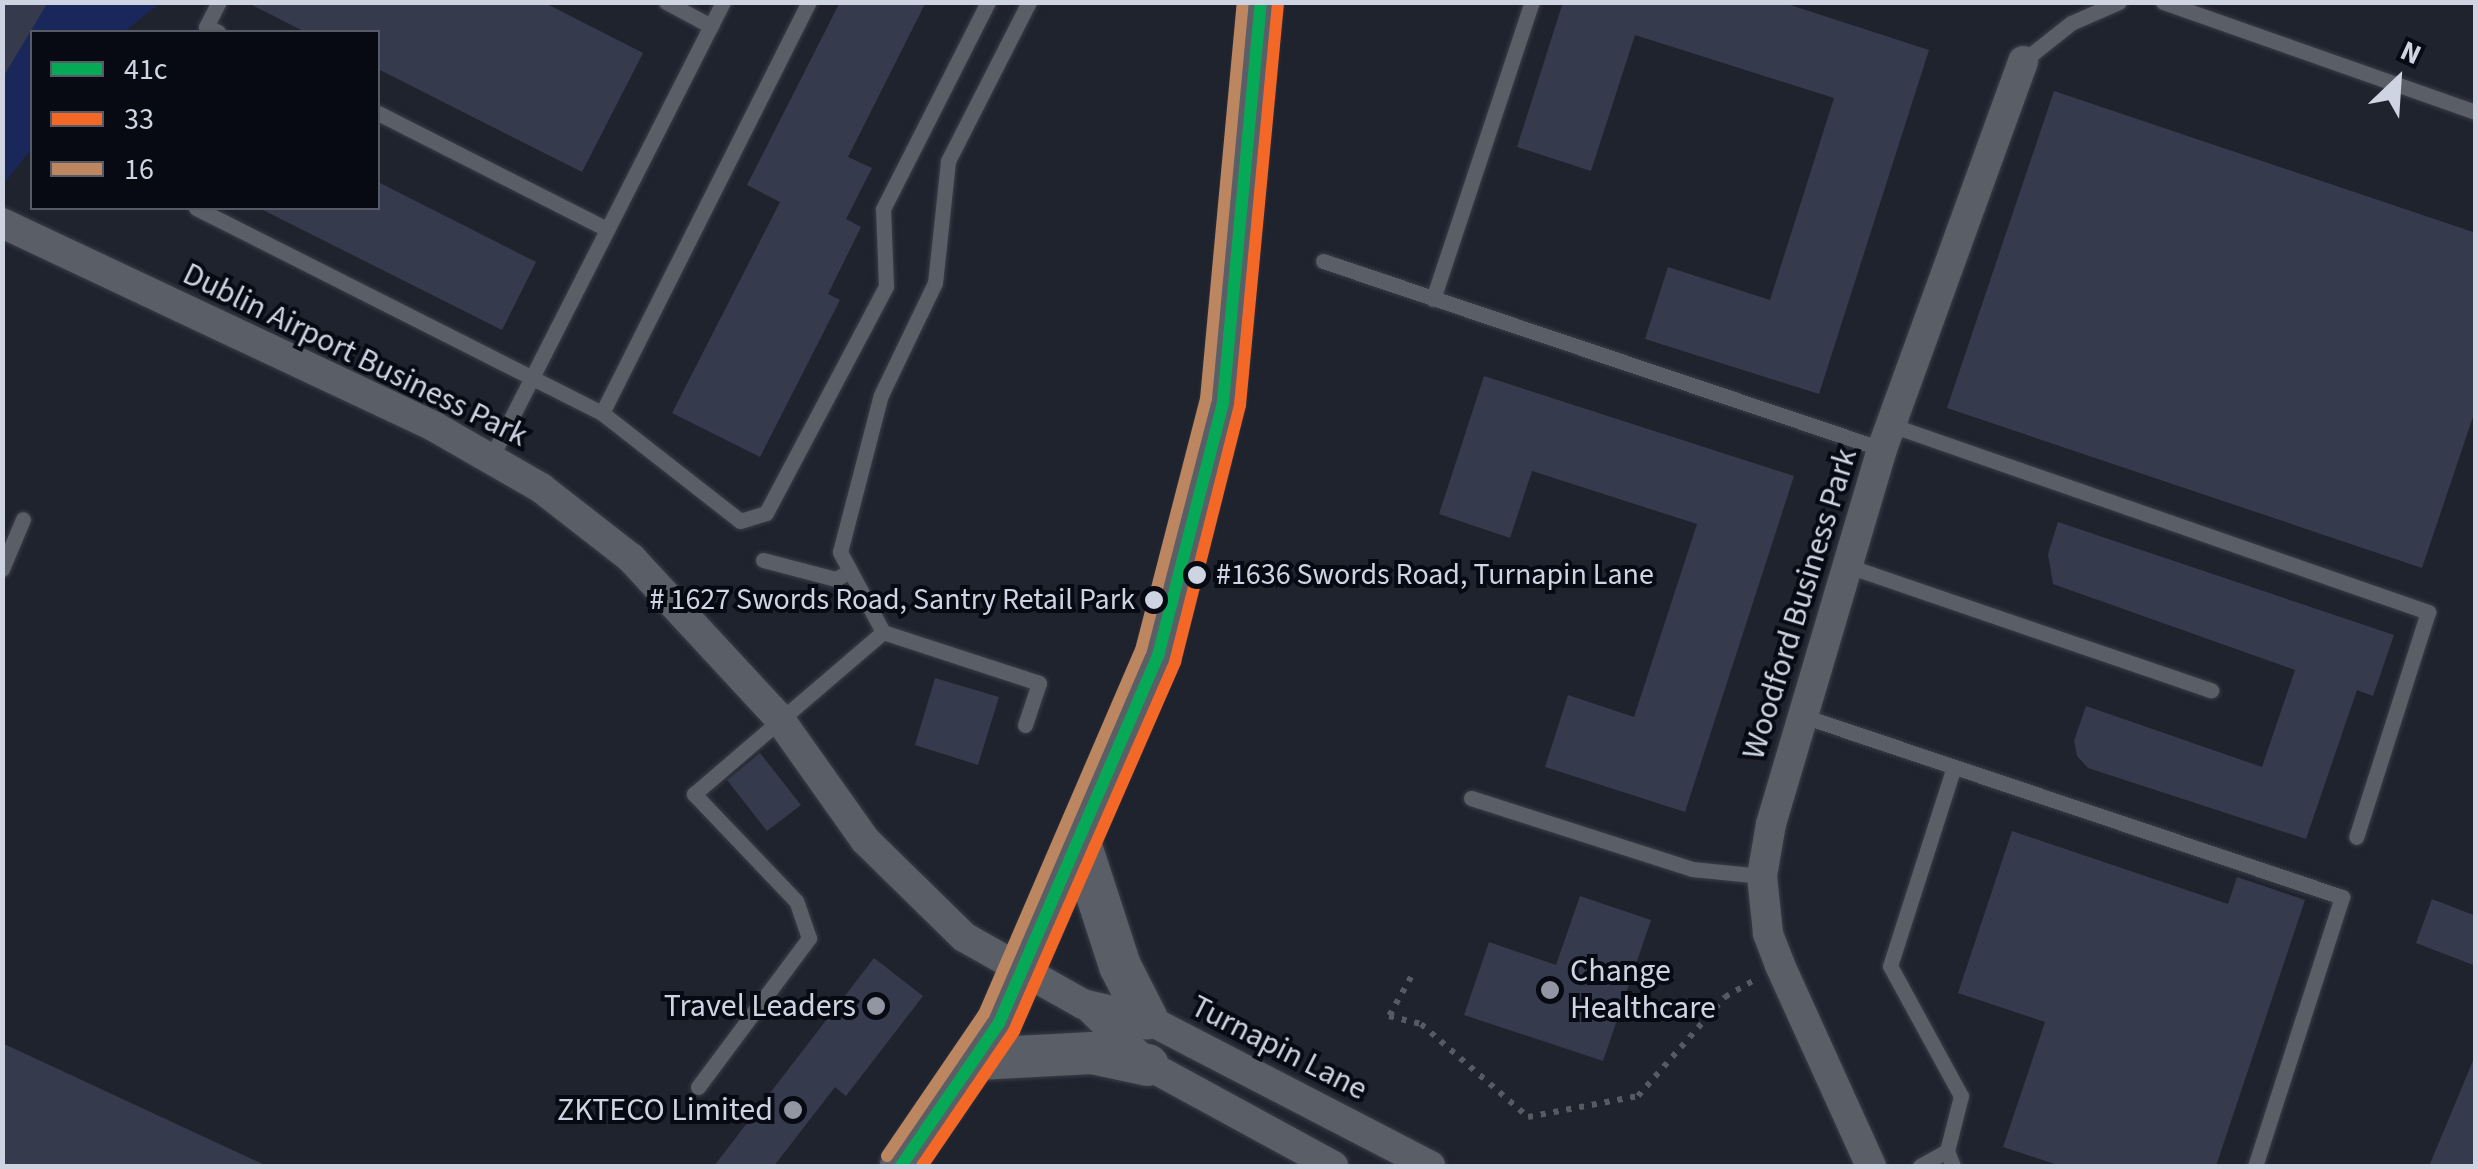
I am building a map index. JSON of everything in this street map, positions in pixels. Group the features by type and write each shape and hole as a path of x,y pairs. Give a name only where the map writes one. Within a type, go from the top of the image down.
{"main road":[{"path":"900,1166 978,1059 1024,971 1081,846 1158,656 1223,402 1261,2"},
{"path":"1081,846 1120,966 1147,1020"},
{"path":"978,1059 1092,1053 1148,1065"}],"street":[{"name":"Woodford Business Park","path":"1870,1166 1768,933 1762,876 1803,716 1887,437 2023,61"},
{"name":"Dublin Airport Business Park","path":"2,224 490,458 631,558 778,717 865,840 916,897 964,937 1024,971"},
{"name":"Turnapin Lane","path":"1024,971 1089,1007 1148,1065 1333,1166"},
{"name":"Turnapin Lane","path":"1089,1007 1147,1020 1430,1166"}],"lane":[{"path":"213,30 206,27 219,2"},
{"path":"666,2 712,26"},
{"path":"490,458 723,2"},
{"path":"602,413 809,2"},
{"path":"200,210 530,381 602,413 740,521 766,513 886,286 883,209 988,2"},
{"path":"1025,725 1039,683 883,632 840,552 880,395 935,284 948,161 1029,2"},
{"path":"1434,299 1532,2"},
{"path":"2023,61 2071,23 2120,2"},
{"path":"2163,2 2476,112"},
{"path":"380,114 607,229"},
{"path":"1323,261 1434,299 1887,437 2428,612 2356,837"},
{"path":"2,569 23,519"},
{"path":"764,560 836,580 850,571"},
{"path":"1848,566 2211,690"},
{"path":"698,1087 809,938 796,902 694,794 778,717 883,632"},
{"path":"1803,716 2342,898 2254,1166"},
{"path":"1920,1166 1950,1159 1962,1096 1890,966 1954,767"},
{"path":"1471,798 1692,869 1762,876"}],"path":[{"path":"1411,977 1389,1016 1421,1024 1528,1117 1638,1096 1726,997 1780,965"}],"shaded area":[{"path":"3,3 160,3 126,30 30,30 30,151 3,185"}],"building":[{"path":"2,2 48,2 30,30 2,79"},
{"path":"246,2 543,2 643,53 582,172 380,70 380,30 301,30"},
{"path":"840,2 926,2 848,157 872,168 846,219 861,227 828,294 840,300 760,457 672,413 780,202 747,185"},
{"path":"1563,2 1781,2 1929,50 1819,394 1645,339 1668,267 1770,300 1834,98 1635,35 1591,171 1517,147"},
{"path":"2054,91 2476,233 2476,408 2422,568 1947,408"},
{"path":"380,183 536,262 502,330 263,210 380,210"},
{"path":"1484,376 1794,476 1685,812 1545,767 1568,695 1634,717 1697,524 1532,471 1510,538 1439,514"},
{"path":"2058,522 2394,635 2373,696 2357,690 2306,839 2088,768 2077,756 2074,741 2086,706 2262,767 2295,670 2053,584 2048,554"},
{"path":"935,678 999,697 978,765 915,745"},
{"path":"760,753 801,805 767,831 727,780"},
{"path":"2012,831 2228,904 2237,877 2305,900 2216,1166 2061,1166 2003,1147 2045,1022 1958,993"},
{"name":"Change Healthcare","path":"1580,896 1651,920 1603,1061 1464,1015 1489,942 1556,965"},
{"path":"2432,899 2476,916 2476,966 2416,943"},
{"path":"874,958 923,996 846,1096 835,1087 774,1166 714,1166"},
{"path":"2,1043 267,1166 2,1166"},
{"path":"2475,1056 2476,1166 2429,1166 2442,1135"}],"transit line":[{"name":"16","path":"887,1156 984,1014 1141,650 1206,399 1243,2"},
{"name":"41c","path":"901,1166 999,1023 1158,656 1223,402 1261,2"},
{"name":"33","path":"922,1166 1014,1031 1175,662 1240,405 1278,4"}],"place":[{"name":"#1636 Swords Road, Turnapin Lane","path":"1197,575"},
{"name":"# 1627 Swords Road, Santry Retail Park","path":"1154,600"},
{"name":"Change Healthcare","path":"1550,990"},
{"name":"Travel Leaders","path":"876,1006"},
{"name":"ZKTECO Limited","path":"793,1110"}]}
